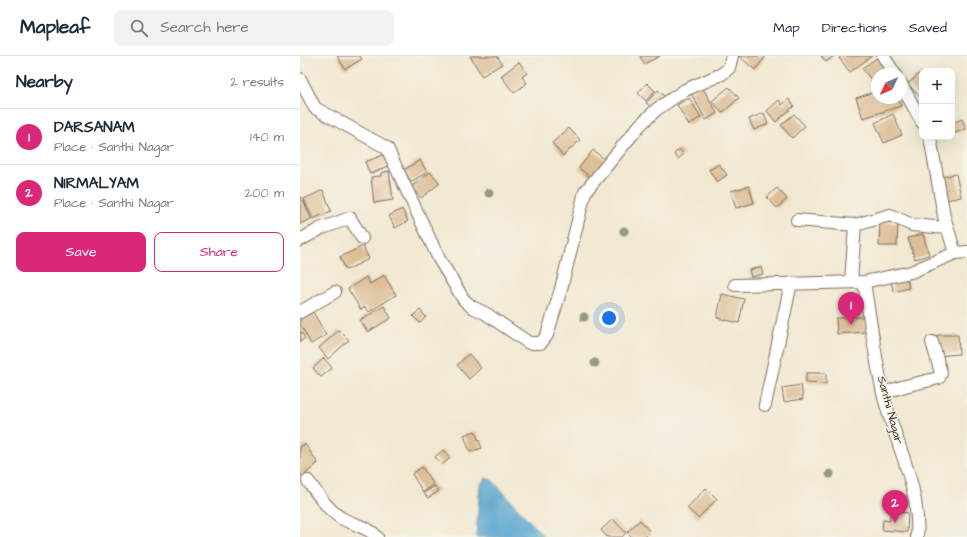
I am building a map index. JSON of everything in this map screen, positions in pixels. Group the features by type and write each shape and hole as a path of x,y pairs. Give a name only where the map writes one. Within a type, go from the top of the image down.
{"street":[{"path":"300,79 315,108 386,148 439,259 464,300 472,307 485,313 529,343 541,343 547,335 585,192 640,125 657,109 685,90 722,74 729,68 732,56"},
{"path":"883,56 891,68"},
{"path":"907,95 919,117"},
{"path":"735,285 864,282 911,272 961,252 948,228 931,140"},
{"path":"797,220 855,225 890,215 912,225 948,228"},
{"path":"300,240 320,229 350,218 362,238"},
{"path":"851,282 855,225"},
{"name":"Santhi Nagar","path":"864,282 883,394 916,500 918,523 917,537"},
{"path":"766,405 791,283"},
{"path":"300,312 335,292"},
{"path":"883,394 905,386 939,378 940,373 932,342"},
{"path":"308,481 330,510 342,519 356,523 377,537"}],"water":[{"path":"486,478 493,481 544,537 476,537 480,485"}],"building":[{"path":"337,56 360,56 362,59 345,69"},
{"path":"470,56 497,56 502,64 482,76"},
{"path":"640,56 660,56 644,64"},
{"path":"739,56 766,56 755,70"},
{"path":"821,56 834,56 826,62"},
{"path":"842,56 872,56 850,72 839,58"},
{"path":"877,58 884,68 871,68 871,80 862,68"},
{"path":"519,62 527,73 522,77 527,83 514,93 501,76"},
{"path":"919,74 919,96 908,84"},
{"path":"647,83 655,91 646,101 638,93"},
{"path":"701,85 717,113 706,120 690,92"},
{"path":"729,87 739,98 722,113 712,101"},
{"path":"658,90 665,97 654,109 646,103"},
{"path":"871,93 871,104 900,104 901,106 863,118 856,98"},
{"path":"689,98 701,117 689,125 677,105"},
{"path":"789,99 794,106 776,122 767,111 779,100 782,105"},
{"path":"764,113 768,124 754,130 749,119"},
{"path":"794,114 805,126 792,138 781,125"},
{"path":"893,114 902,135 884,143 875,123"},
{"path":"962,119 966,129 955,133 955,122"},
{"path":"569,128 580,140 563,156 552,143"},
{"path":"679,149 684,154 678,159 674,154"},
{"path":"593,150 605,160 591,178 579,168"},
{"path":"386,154 391,165 370,174 365,162"},
{"path":"420,160 427,172 411,182 404,170"},
{"path":"719,164 727,175 717,182 709,170"},
{"path":"389,171 393,200 374,203 371,177 381,176 381,173"},
{"path":"430,172 440,183 421,198 411,187"},
{"path":"956,174 961,197 946,200 941,177"},
{"path":"749,186 754,203 736,208 731,191"},
{"path":"777,188 787,199 777,208 767,197"},
{"path":"323,190 331,211 313,219 304,199"},
{"path":"302,197 311,219 300,224 300,198"},
{"path":"402,209 408,221 395,228 389,216"},
{"path":"880,222 898,223 897,246 879,246"},
{"path":"923,234 929,255 915,259 908,238"},
{"path":"363,246 369,259 346,270 340,257"},
{"path":"761,267 763,274 751,277 749,270"},
{"path":"384,275 396,295 369,312 365,307 361,310 348,289 366,277 370,284"},
{"path":"907,278 909,288 894,292 891,282"},
{"path":"722,294 744,299 739,323 717,318"},
{"path":"384,306 391,318 368,332 360,320"},
{"path":"420,310 426,317 420,323 413,316"},
{"path":"313,312 326,335 311,344 300,324 300,319"},
{"path":"865,317 866,332 837,334 836,318"},
{"path":"300,330 305,338 300,342"},
{"path":"339,330 349,340 328,359 319,348"},
{"path":"937,335 958,335 959,354 938,356"},
{"path":"469,354 481,368 469,379 457,365"},
{"path":"324,358 332,368 321,377 313,368"},
{"path":"806,373 826,373 826,384 806,383"},
{"path":"801,385 803,399 784,402 782,388"},
{"path":"475,431 482,448 470,452 464,435"},
{"path":"305,444 318,463 302,477 300,472 300,447"},
{"path":"443,450 450,458 442,465 435,457"},
{"path":"422,467 434,485 423,492 412,474"},
{"path":"435,486 439,491 428,498 424,493"},
{"path":"706,488 717,499 698,518 687,508"},
{"path":"890,511 908,513 907,532 882,530 883,520 890,521"},
{"path":"613,519 626,533 622,537 607,537 601,530"},
{"path":"640,520 650,532 645,537 632,537 627,532"}],"place":[{"name":"DARSANAM","path":"851,325"},
{"name":"NIRMALYAM","path":"895,523"}]}
